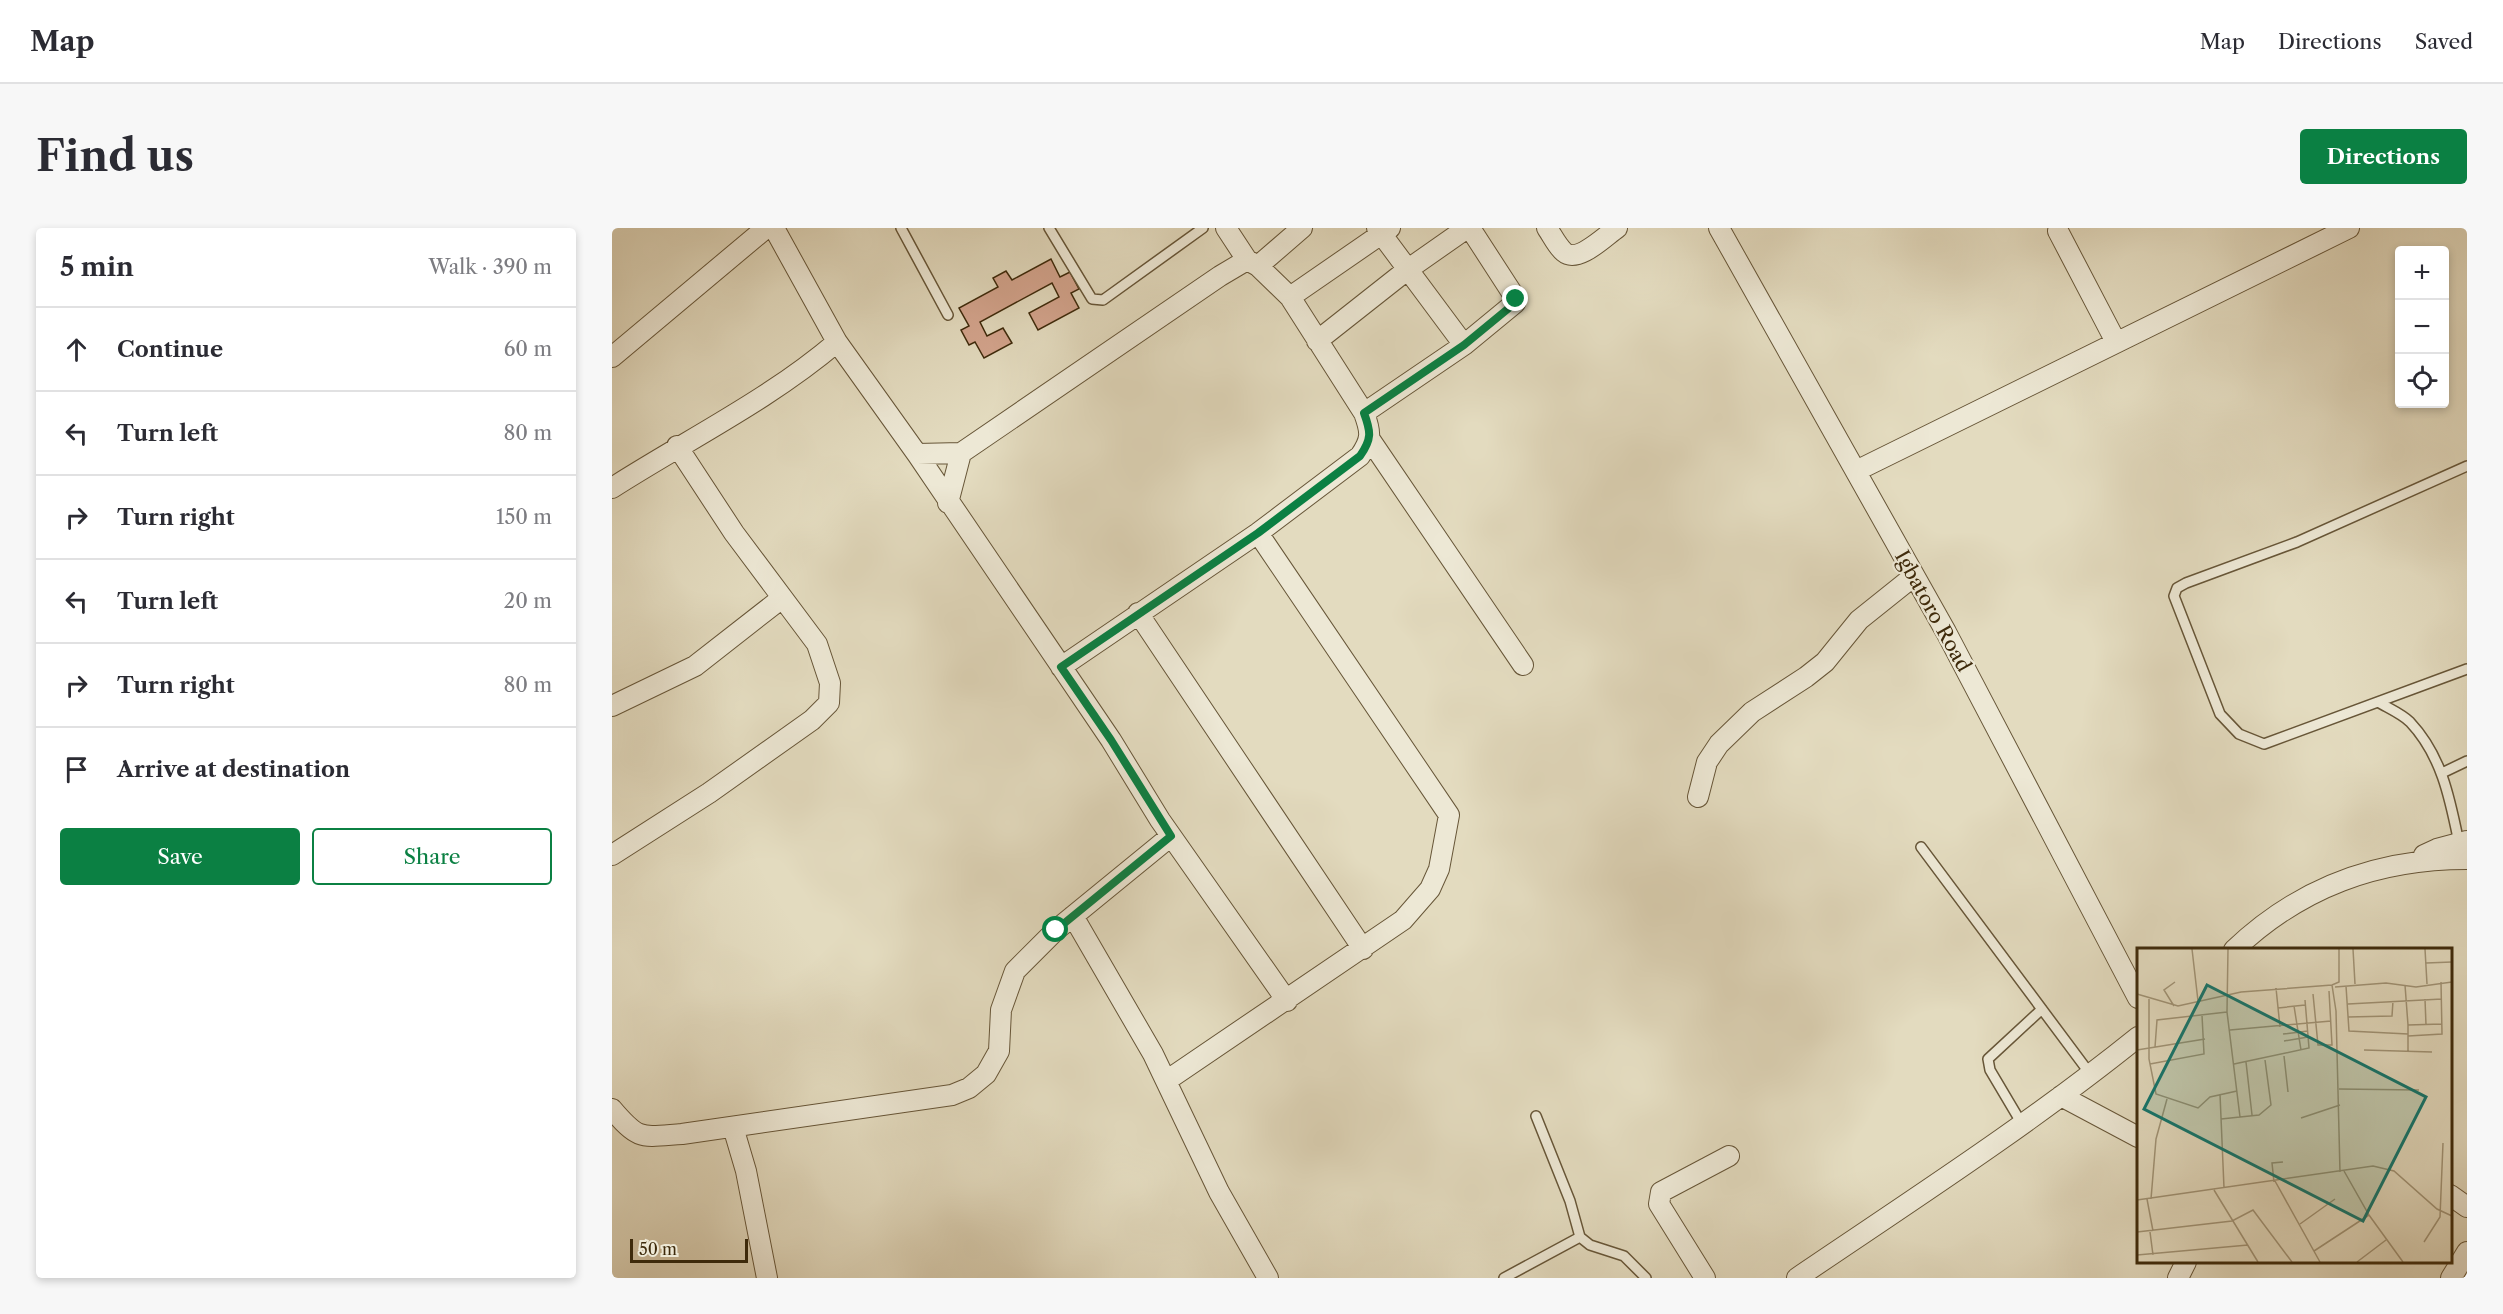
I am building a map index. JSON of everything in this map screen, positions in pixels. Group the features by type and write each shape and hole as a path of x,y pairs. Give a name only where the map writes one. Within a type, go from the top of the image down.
{"street":[{"path":"612,357 766,228"},
{"path":"774,228 837,342 917,454 1111,740 1171,836 1287,1001"},
{"path":"1226,228 1252,263 1290,297 1364,413 1371,431 1371,441 1523,665"},
{"path":"917,454 961,453 1302,228"},
{"path":"1317,341 1407,270 1469,228 1516,299 1515,303 1464,345 1364,413"},
{"path":"1547,228 1568,255 1578,255 1617,228"},
{"name":"Igbatoro Road","path":"1719,228 1914,576 2137,994"},
{"path":"1856,471 2349,228"},
{"path":"1290,297 1383,230 1407,270 1464,345"},
{"path":"2058,231 2116,342"},
{"path":"612,488 677,446 799,374 837,342"},
{"path":"1061,667 1258,533 1360,456 1371,441"},
{"path":"612,855 710,793 812,720 829,703 830,683 816,644 734,533 677,446"},
{"path":"948,502 961,453"},
{"path":"1166,1081 1404,920 1430,889 1439,869 1449,814 1258,533"},
{"path":"1698,797 1707,762 1719,744 1752,712 1825,662 1859,621 1914,576"},
{"path":"612,706 695,666 782,598"},
{"path":"1138,613 1363,949"},
{"path":"612,1109 629,1129 642,1137 733,1127 952,1095 969,1088 986,1074 999,1051 1000,1010 1015,970 1073,916 1171,836"},
{"path":"2236,948 2279,912 2346,877 2464,848"},
{"path":"1073,916 1153,1054 1219,1192 1268,1278"},
{"path":"1797,1278 2022,1124 2091,1075 2137,1039"},
{"path":"2061,1096 2137,1136"},
{"path":"733,1127 746,1171 767,1278"},
{"path":"1705,1278 1659,1204 1659,1198 1661,1192 1729,1156"},
{"path":"2452,1197 2467,1208"},
{"path":"2451,1278 2467,1252"},
{"path":"2178,1278 2186,1263"}],"lane":[{"path":"901,228 948,315"},
{"path":"1049,228 1092,298 1097,301 1103,300 1203,228"},
{"path":"2467,466 2297,542 2177,588 2174,596 2220,714 2239,734 2264,744 2467,669"},
{"path":"2378,702 2408,720 2427,744 2448,786 2464,848"},
{"path":"2442,773 2467,761"},
{"path":"1921,847 2091,1075"},
{"path":"2022,1124 1990,1070 1988,1059 2042,1009"},
{"path":"1536,1116 1570,1201 1580,1237 1590,1245 1624,1256 1646,1278"},
{"path":"1504,1278 1580,1237"}],"building":[{"path":"1051,259 1060,277 1070,272 1079,289 1071,293 1079,308 1038,330 1029,313 1059,297 1052,283 980,322 987,336 1003,328 1012,343 984,358 975,342 969,345 961,330 969,326 959,308 998,287 993,278 1006,271 1012,280"}],"route":[{"path":"1056,930 1171,836 1111,740 1061,667 1258,533 1360,456 1371,441 1371,431 1364,413 1464,345 1515,303 1516,299"}]}
